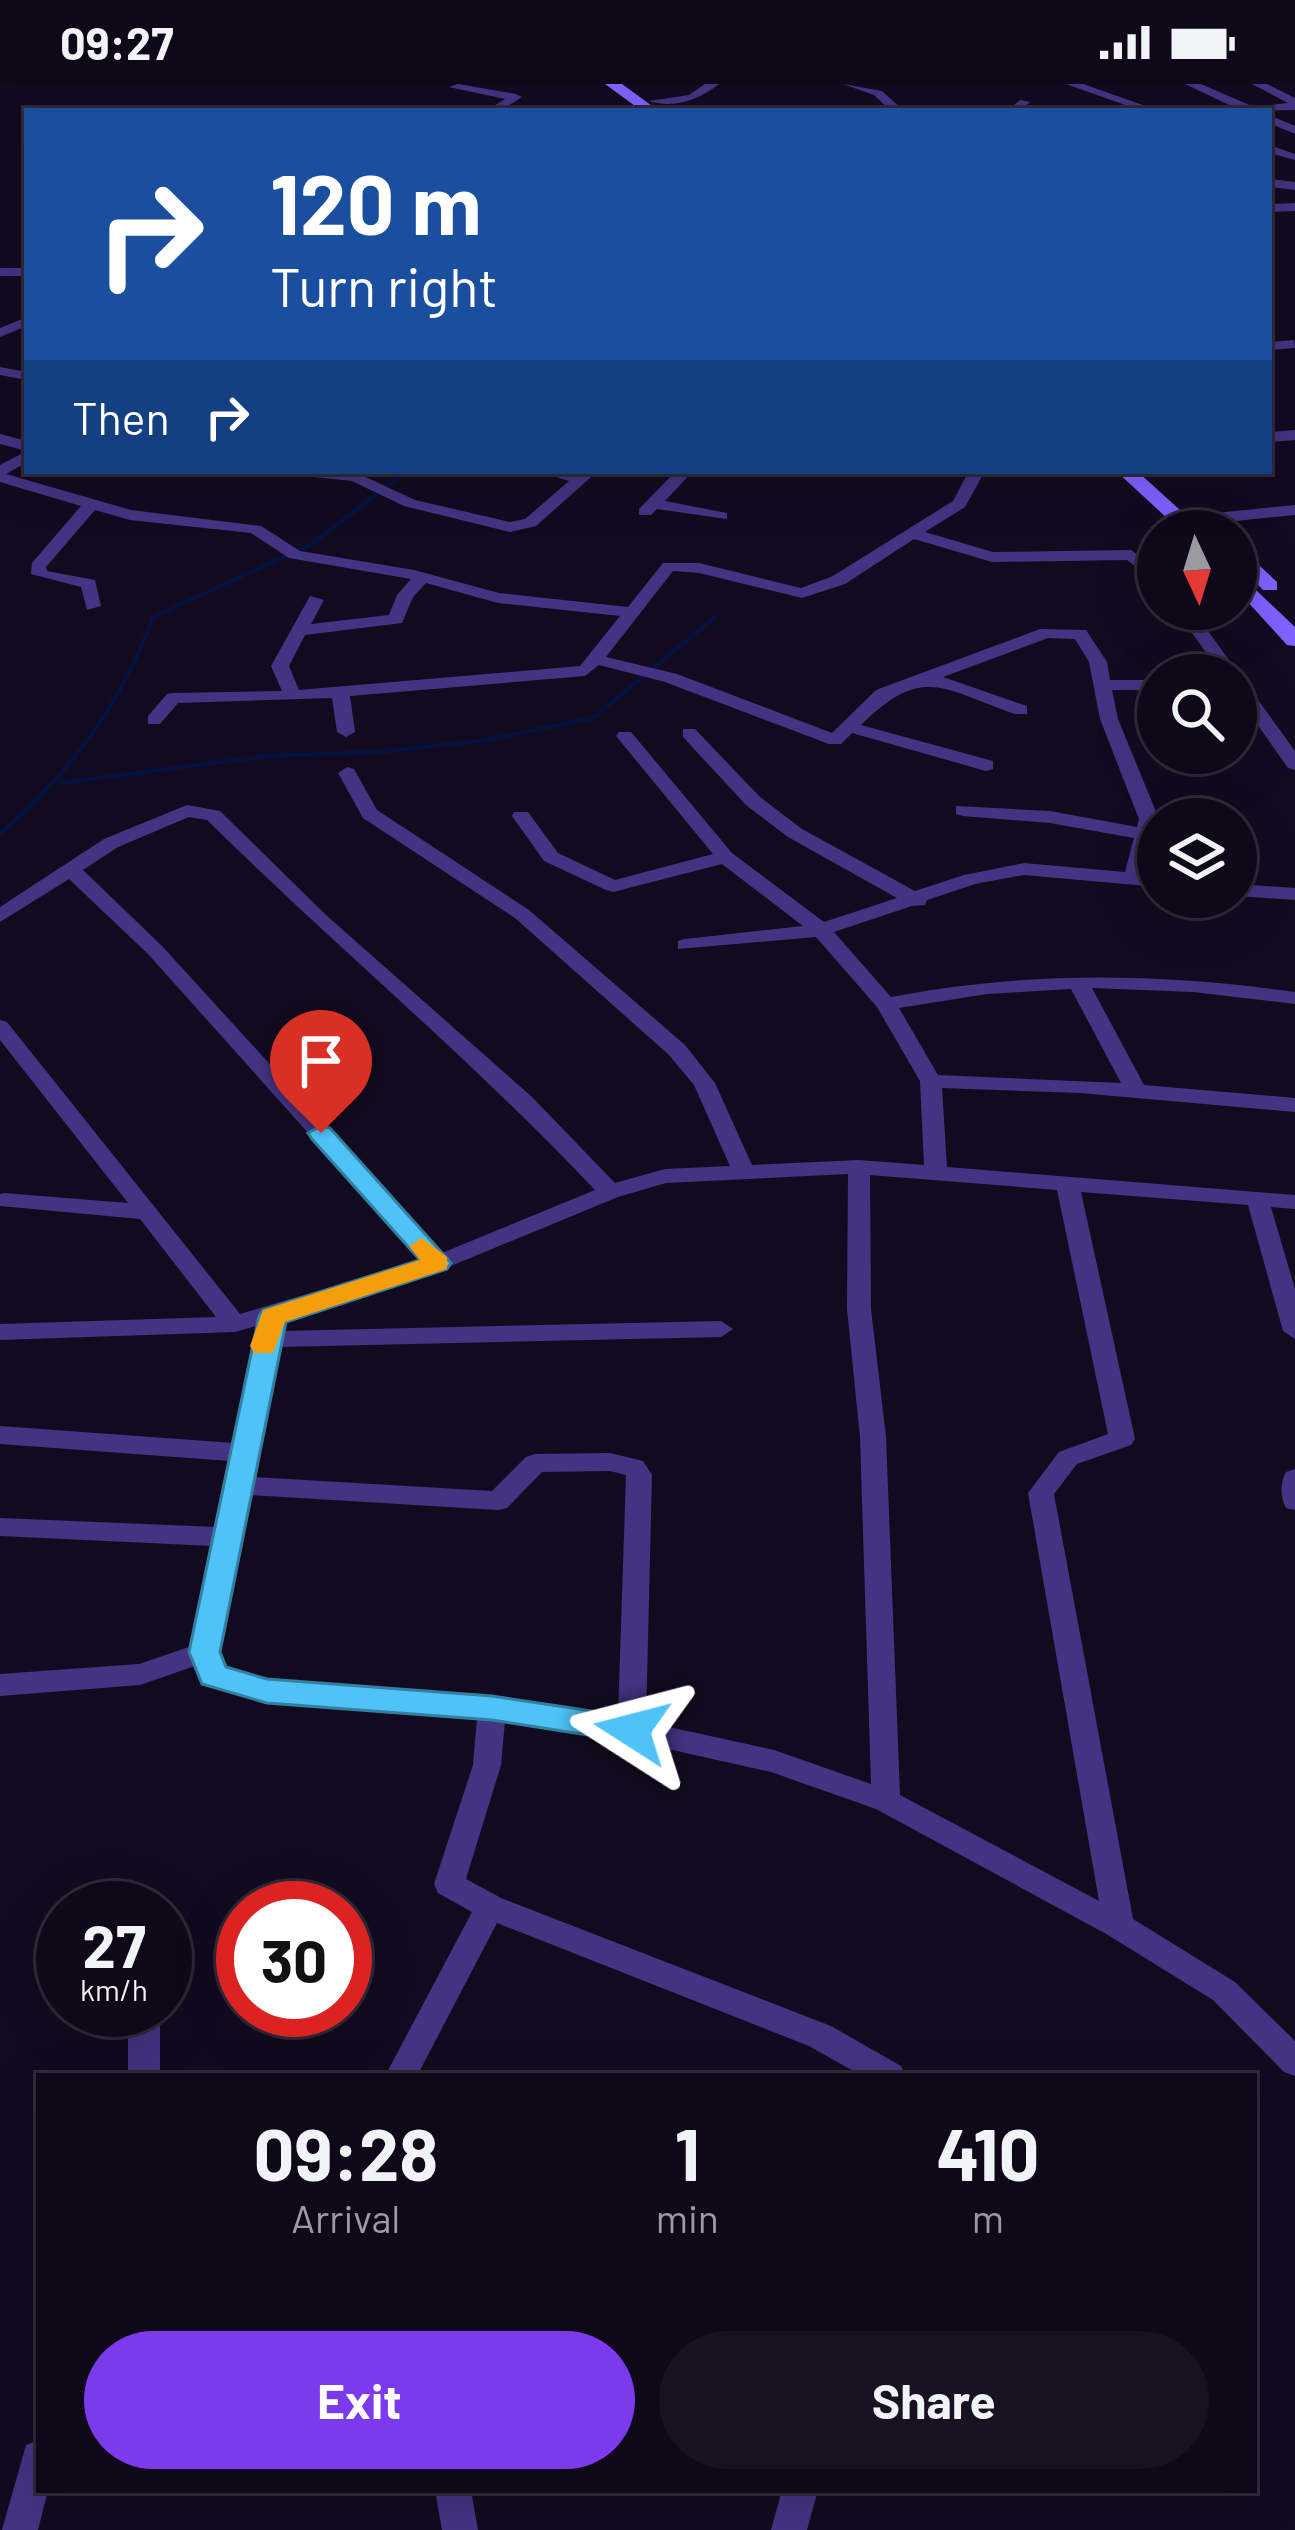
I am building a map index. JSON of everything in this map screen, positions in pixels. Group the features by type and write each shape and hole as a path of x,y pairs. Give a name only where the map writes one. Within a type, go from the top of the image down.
{"main road":[{"path":"592,84 627,108"},
{"path":"612,84 654,106"},
{"path":"1130,474 1182,510"},
{"path":"1155,474 1190,510"},
{"path":"1257,572 1295,612"},
{"path":"1257,599 1295,640"}],"street":[{"path":"654,106 692,98 713,84"},
{"path":"849,84 878,94 894,108"},
{"path":"1072,84 1145,108"},
{"path":"1191,84 1245,108"},
{"path":"455,87 516,97 497,108"},
{"path":"1264,88 1295,87"},
{"path":"1264,88 1295,104"},
{"path":"24,447 0,474 130,515 255,529 295,555 423,577 498,598 631,612"},
{"path":"330,474 355,477 410,503 510,527 530,523 586,475"},
{"path":"682,474 648,509 721,517"},
{"path":"154,720 173,698 293,696 585,671 669,566 802,593 838,580 959,504 975,474"},
{"path":"91,503 38,566 39,574 89,584 93,606"},
{"path":"1257,517 1295,510"},
{"path":"914,534 992,557 1131,555 1137,560"},
{"path":"298,632 396,619 405,595 423,577"},
{"path":"293,696 280,666 316,600"},
{"path":"594,659 671,678 835,740 853,728 882,694 1046,633 1069,632 1090,644 1109,719 1142,798"},
{"path":"927,678 1021,710"},
{"path":"1102,685 1137,685"},
{"path":"340,692 346,733"},
{"path":"1257,710 1295,764"},
{"path":"853,728 986,766"},
{"path":"689,733 753,801 781,822 918,901"},
{"path":"625,736 725,857 820,930 886,1004 931,1081 937,1172"},
{"path":"347,772 370,814 522,914 677,1050 704,1083 744,1173"},
{"path":"963,810 1050,817 1137,832"},
{"path":"0,916 111,843 187,811 213,815 319,919 524,1102 610,1192"},
{"path":"521,816 551,856 613,886 725,857"},
{"path":"1133,878 1137,865"},
{"path":"685,945 820,930 918,901 971,879 1024,869 1137,878"},
{"path":"72,871 155,950 438,1263"},
{"path":"1257,891 1295,894"},
{"path":"886,1004 964,987 1079,984 1188,986 1295,998"},
{"path":"1079,984 1136,1091"},
{"path":"0,1026 235,1324"},
{"path":"931,1081 1136,1091 1295,1106"},
{"path":"859,1167 859,1310 874,1437 886,1801"},
{"path":"269,1328 610,1192 665,1176 859,1167 1295,1202"},
{"path":"1067,1182 1122,1439 1068,1458 1041,1493 1119,1927"},
{"path":"4,1199 143,1212"},
{"path":"1258,1201 1295,1331"},
{"path":"0,1332 235,1324 269,1328 721,1329"},
{"path":"269,1328 231,1537 204,1652 213,1675 267,1691 492,1708 632,1730 774,1761 886,1801 1119,1927 1224,1991 1295,2062"},
{"path":"0,1435 245,1453"},
{"path":"240,1485 498,1501 535,1463 610,1462 634,1467 639,1475 632,1730"},
{"path":"1295,1478 1295,1501"},
{"path":"0,1527 231,1537"},
{"path":"0,1685 140,1674 204,1652"},
{"path":"492,1708 487,1765 449,1884 490,1907 820,2036 885,2073"},
{"path":"403,2073 490,1907"},
{"path":"144,2037 144,2073"},
{"path":"20,2530 36,2468"},
{"path":"454,2493 460,2530"},
{"path":"789,2530 799,2493"}],"waterway":[{"path":"0,834 91,736 125,680 153,617 312,544 399,477"},
{"path":"60,783 267,756 380,752 486,740 593,718 714,618"}],"slow traffic":[{"path":"264,1346 273,1316 438,1263 422,1246"}],"route":[{"path":"321,1133 438,1263 273,1316 204,1652 213,1675 267,1691 492,1708 632,1730"}]}
